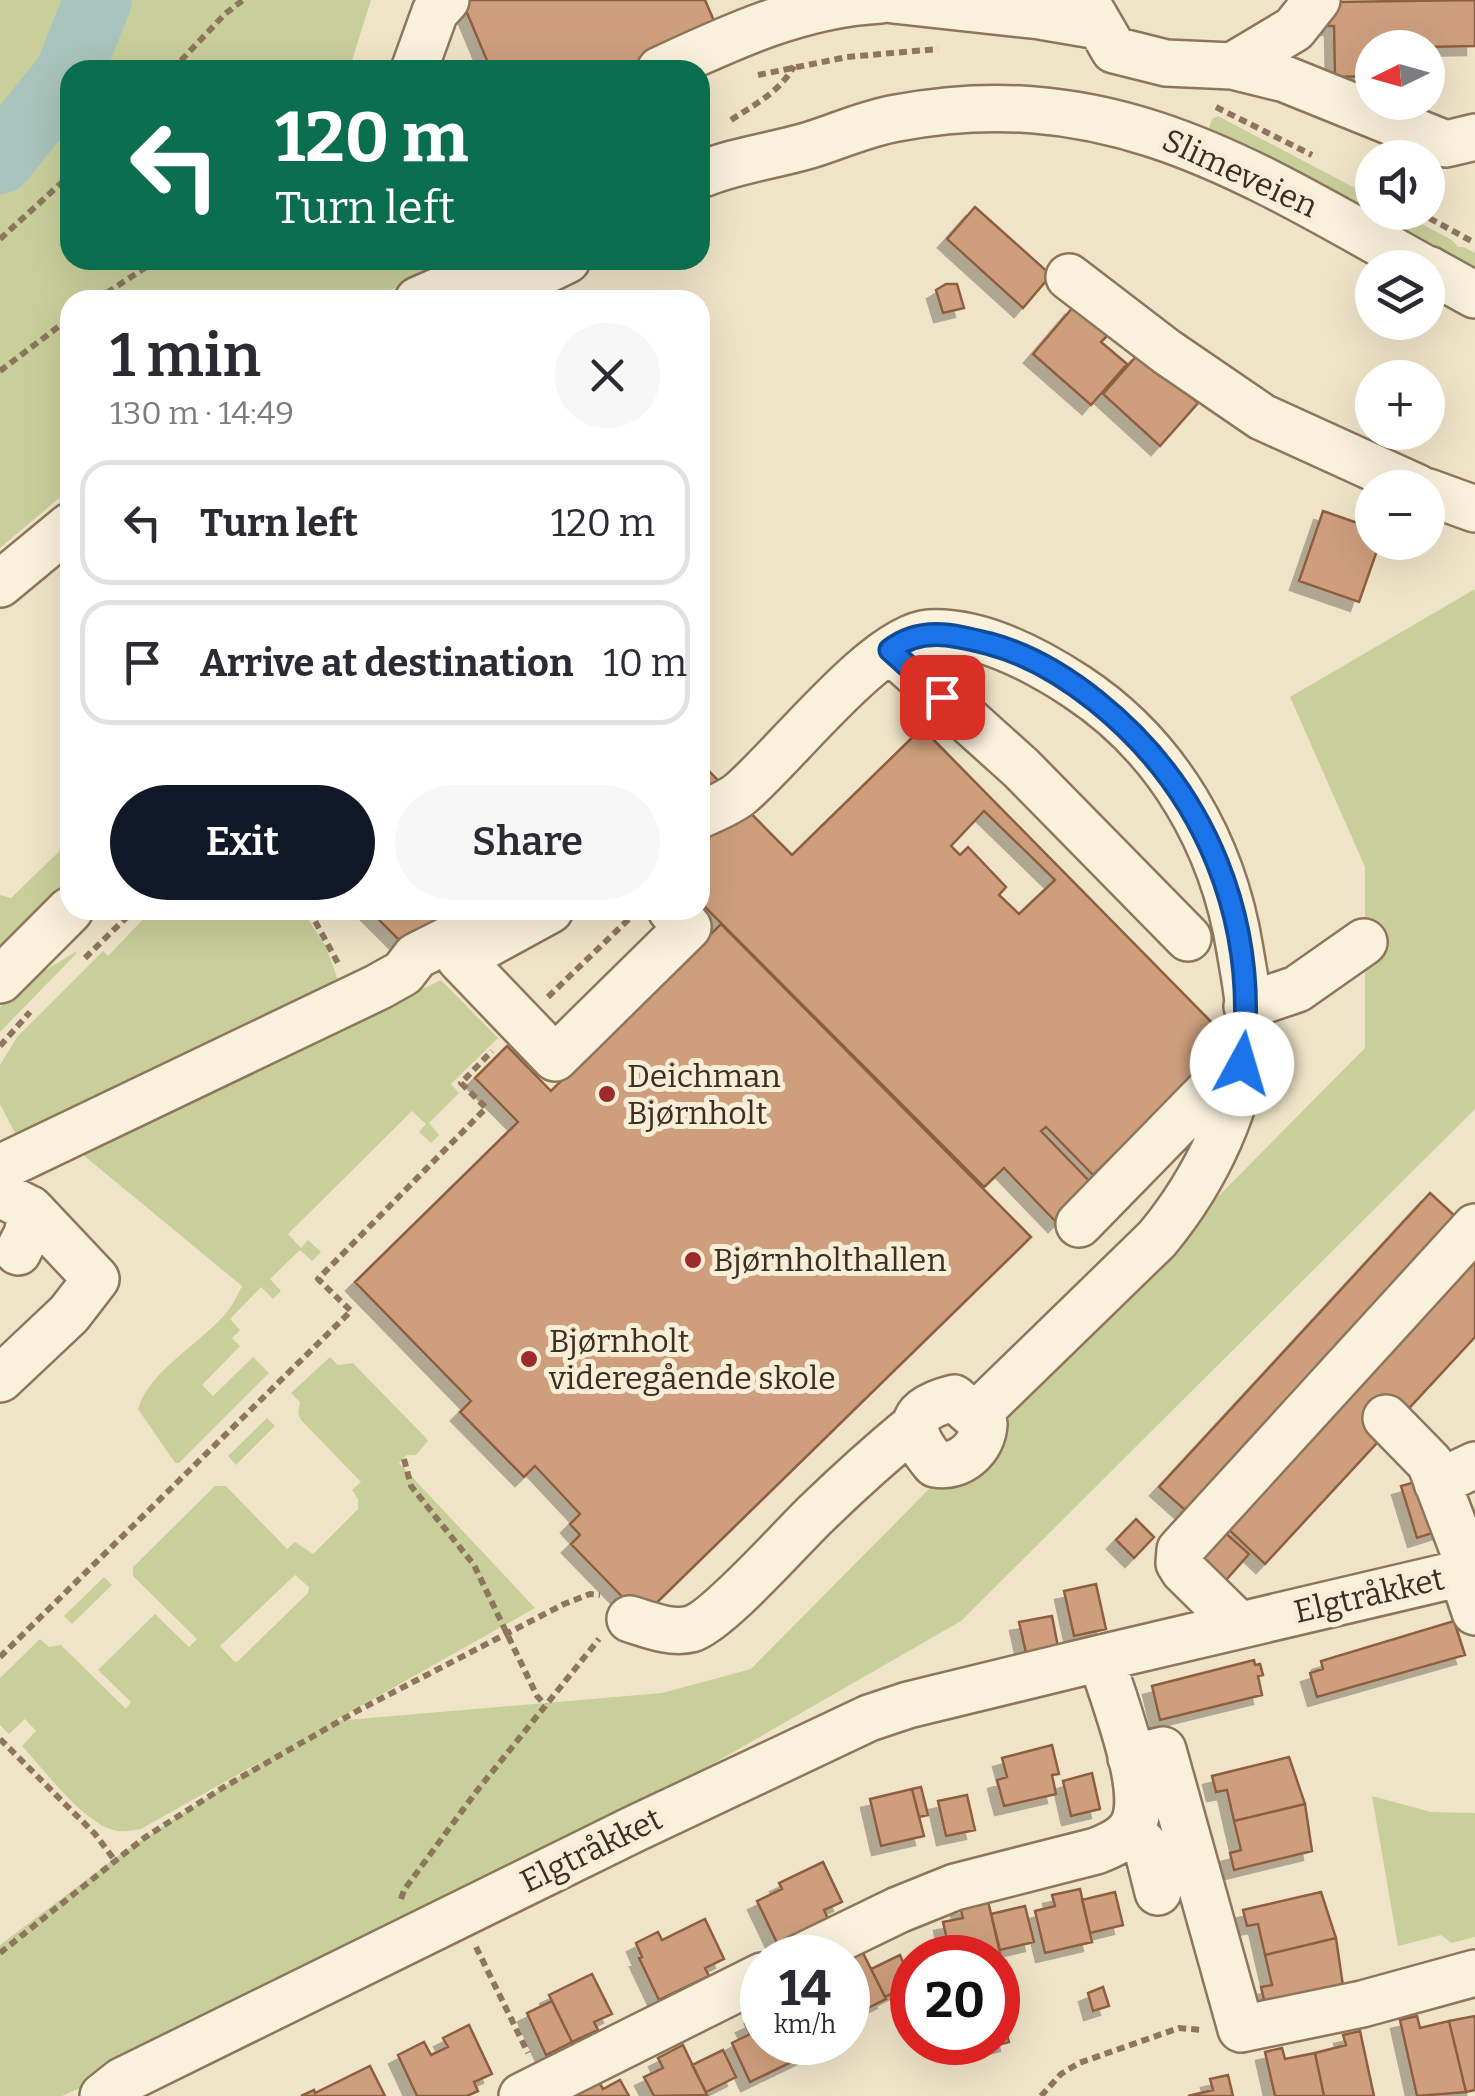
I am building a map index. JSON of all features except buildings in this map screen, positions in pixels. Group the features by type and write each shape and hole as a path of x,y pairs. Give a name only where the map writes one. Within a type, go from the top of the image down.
{"street":[{"path":"418,60 435,12 446,0"},
{"path":"675,60 742,14 881,0"},
{"path":"893,0 1040,16 1092,13 1114,50 1166,63 1232,66 1284,80 1446,144 1475,137"},
{"path":"1232,66 1294,29 1317,0"},
{"path":"1150,130 1166,63"},
{"name":"Slimeveien","path":"710,171 892,118 934,112 984,109 1094,116 1150,130 1249,172 1393,250"},
{"name":"Slimeveien","path":"710,198 808,145"},
{"path":"441,290 486,270"},
{"path":"506,290 546,270"},
{"path":"1070,277 1167,352 1262,417 1378,470"},
{"name":"Slimeveien","path":"1445,279 1475,296"},
{"path":"1445,498 1475,509"},
{"path":"0,584 60,534"},
{"path":"626,1618 657,1628 688,1630 697,1626 741,1589 929,1408 954,1398 976,1415 1145,1250 1180,1210 1214,1150 1244,1056 1247,1006 1234,912 1216,856 1178,786 1137,738 1072,684 1034,661 955,635 929,633 911,637 890,650 738,795 710,810"},
{"path":"890,650 1021,768 1188,938"},
{"path":"0,980 60,920"},
{"path":"432,960 492,920"},
{"path":"0,1168 432,960 526,920"},
{"path":"432,960 555,1058 688,927 681,920"},
{"path":"1247,1006 1297,988 1364,942"},
{"path":"1079,1224 1225,1071 1244,1056"},
{"path":"0,1380 69,1314 96,1279 16,1218"},
{"path":"1240,1625 1184,1571 1180,1550 1475,1227"},
{"path":"1386,1418 1430,1463 1456,1474 1471,1582"},
{"name":"Elgtråkket","path":"103,2096 122,2082 400,1944 869,1718 908,1705 1240,1625 1471,1582"},
{"path":"846,1935 955,1887 1096,1852 1131,1830 1138,1799 1132,1758 1101,1658"},
{"path":"1132,1758 1163,1750 1241,2029 1362,2004 1475,1973"},
{"path":"1131,1830 1148,1848 1158,1892"},
{"path":"522,2096 740,1987"}],"path":[{"path":"181,60 242,0"},
{"path":"729,121 772,94 785,83 794,66"},
{"path":"0,239 60,184"},
{"path":"1445,227 1475,244"},
{"path":"111,290 142,270"},
{"path":"0,371 60,326"},
{"path":"316,920 332,948 352,999"},
{"path":"538,1007 628,920"},
{"path":"0,1657 350,1310 318,1279 486,1108 461,1082 488,1054"},
{"path":"404,1459 411,1486 428,1512 462,1548 545,1705"},
{"path":"0,1953 144,1838 224,1787 359,1710 564,1604 590,1594 602,1595 626,1618 606,1630 440,1838 404,1890 399,1908 400,1944"},
{"path":"0,1738 95,1834 116,1862"},
{"path":"469,1932 520,2036"},
{"path":"1042,2096 1060,2074 1080,2064 1179,2028 1212,2030"}],"green space":[{"path":"0,0 371,0 352,60 60,60 60,270 432,273 390,290 60,290 60,497 0,548"},
{"path":"1218,116 1355,188 1355,209 1208,131 1212,119"},
{"path":"1395,230 1433,230 1475,253 1475,272 1445,256 1445,250 1433,250"},
{"path":"1475,589 1475,1109 961,1621 400,1944 62,2096 0,2096 0,1945 122,1853 269,1757 141,1829 114,1830 87,1815 22,1746 36,1731 25,1719 9,1734 0,1725 0,1678 40,1639 49,1647 61,1645 126,1709 131,1702 98,1670 155,1614 189,1647 197,1639 133,1576 133,1567 215,1486 226,1486 287,1549 295,1542 313,1554 358,1509 358,1499 352,1490 361,1482 301,1420 300,1402 291,1393 330,1357 338,1365 353,1363 425,1437 428,1441 416,1455 407,1455 399,1463 535,1608 334,1721 662,1693 751,1669 1365,1048 1365,867 1290,697","holes":["295,1575 309,1587 308,1593 237,1662 220,1646"]},
{"path":"60,851 60,889 0,950 0,895 11,898"},
{"path":"142,920 308,920 326,947 339,983 18,1139 0,1104 0,1065 17,1037 103,951 108,956"},
{"path":"77,951 0,1032 0,1007 31,979"},
{"path":"441,980 498,1038 451,1084 459,1093 429,1123 439,1135 431,1143 419,1132 426,1124 412,1111 288,1234 301,1248 308,1240 321,1252 312,1261 300,1250 270,1279 281,1291 273,1299 261,1287 230,1319 240,1330 232,1338 240,1346 202,1385 213,1396 253,1357 269,1373 175,1463 138,1409 154,1381 220,1320 242,1286 82,1154"},
{"path":"267,1418 275,1426 236,1465 228,1456"},
{"path":"104,1577 112,1585 72,1624 64,1616"},
{"path":"1372,1796 1431,1812 1475,1813 1475,1937 1451,1943 1441,1935 1398,1946"}],"waterway":[{"path":"74,60 98,0"},
{"path":"0,160 60,85"}],"place":[{"name":"Deichman Bjørnholt","path":"607,1094"},
{"name":"Bjørnholthallen","path":"693,1260"},
{"name":"Bjørnholt videregående skole","path":"529,1359"}],"route":[{"path":"942,697 890,650 911,637 929,633 998,646 1034,661 1087,694 1147,748 1178,786 1216,856 1226,884 1246,987 1248,1024 1242,1064"}]}
